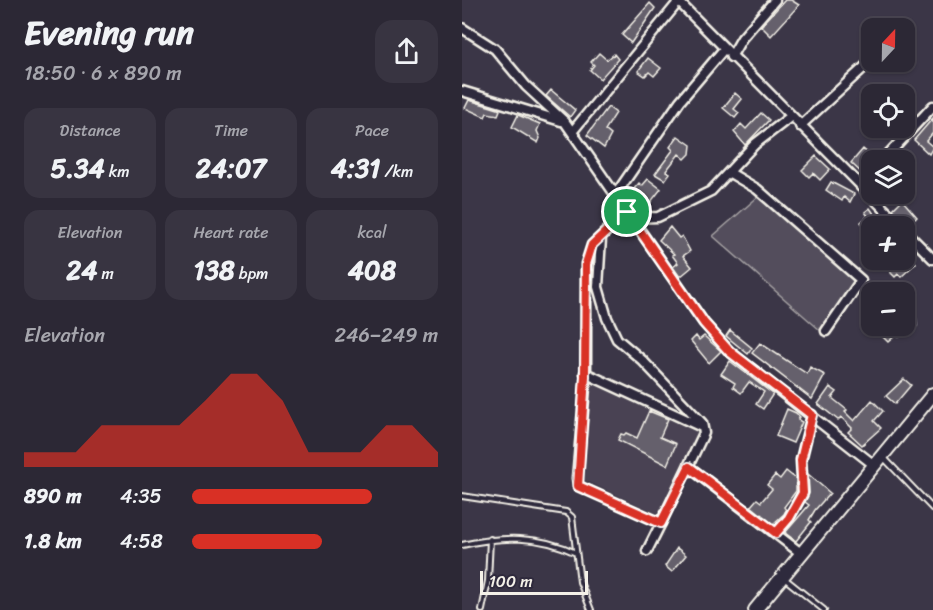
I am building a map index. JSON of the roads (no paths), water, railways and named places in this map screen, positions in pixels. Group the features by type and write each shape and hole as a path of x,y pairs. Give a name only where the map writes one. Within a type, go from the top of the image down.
{"main road":[{"path":"756,610 933,394"}],"street":[{"path":"731,57 742,38 775,0"},
{"path":"572,132 679,1 731,57 861,187"},
{"path":"462,28 495,49 526,86 565,122 704,323 729,351 812,415 878,461"},
{"path":"616,194 680,102 724,49"},
{"path":"800,126 861,70"},
{"path":"462,91 565,122"},
{"path":"893,150 933,106"},
{"path":"661,523 578,486 585,373 586,264 592,245 629,215 658,217 711,191 755,144 790,117"},
{"path":"730,173 757,189 861,280 826,331"},
{"path":"878,204 891,216"},
{"path":"601,238 598,287 607,318 617,339 642,360 703,428 704,433 647,551"},
{"path":"915,241 933,259"},
{"path":"585,373 703,428"},
{"path":"776,533 789,518 803,493 801,460 812,415"},
{"path":"689,467 802,554"}],"lane":[{"path":"878,461 933,509"},
{"path":"462,496 566,512 572,517 580,582 591,610"},
{"path":"462,545 510,537 555,543 577,553"},
{"path":"482,610 488,581 490,539"},
{"path":"783,577 824,610"}]}
